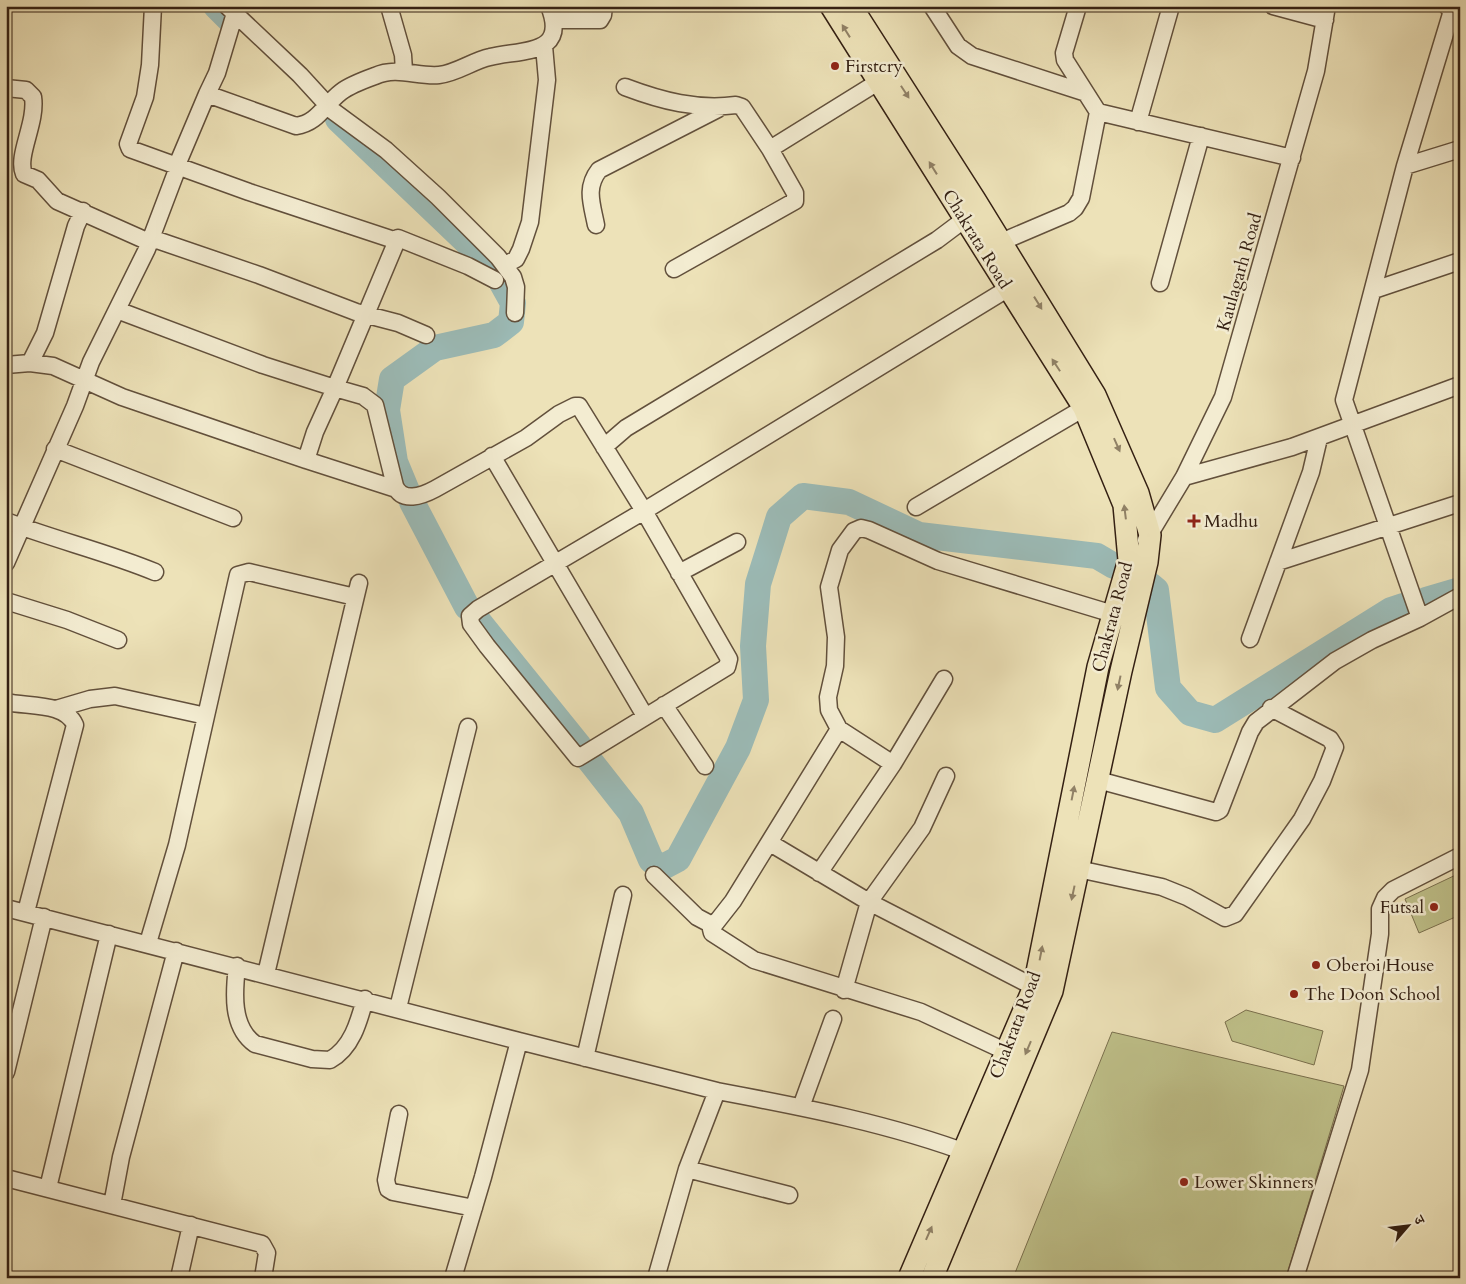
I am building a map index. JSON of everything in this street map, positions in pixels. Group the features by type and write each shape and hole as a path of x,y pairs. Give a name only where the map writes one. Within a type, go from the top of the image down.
{"main road":[{"name":"Chakrata Road","path":"831,6 965,219 1016,284 1095,395 1138,493 1150,535 1147,562 1123,617 1098,667 1034,988 1007,1052 932,1278"},
{"name":"Chakrata Road","path":"851,6 1001,242 1016,284 1084,408 1124,505 1129,561 1123,617 1098,780 1052,991 973,1155 909,1278"}],"street":[{"path":"153,6 151,58 145,98 128,147 249,192 397,241"},
{"path":"389,6 402,55 404,71"},
{"path":"207,94 296,126 306,124 323,111 341,92 376,75 404,71 430,75 449,73 490,57 544,46 551,39 555,28 551,13 600,20 604,6"},
{"path":"932,6 958,46 972,56 1086,93"},
{"path":"1001,242 1075,208 1081,198 1098,112 1067,65 1064,53 1078,6"},
{"path":"1138,122 1172,6"},
{"path":"1273,6 1326,13"},
{"path":"1420,618 1344,400 1405,166 1451,14 1451,10 1447,6"},
{"path":"6,563 14,523 55,450 75,406 84,379 150,240 175,175 177,165 217,73 231,10"},
{"path":"231,10 305,79 327,105 386,150 444,203 506,265 516,287 515,313"},
{"name":"Kaulagarh Road","path":"1129,561 1150,535 1184,477 1223,397 1316,71 1326,13"},
{"path":"506,265 516,259 530,222 534,174 547,80 544,46"},
{"path":"770,149 878,82"},
{"path":"626,87 660,100 691,106 723,107 736,105 742,107 770,149 795,192 795,201 674,269"},
{"path":"6,88 26,90 33,97 34,116 21,160 14,167 38,180 57,201 150,240 259,275 366,315 398,323 426,335"},
{"path":"596,225 590,195 592,179 599,170 723,107"},
{"path":"1098,112 1292,158"},
{"path":"1160,283 1201,136"},
{"path":"1405,166 1460,149"},
{"path":"30,363 45,333 76,226 83,211"},
{"path":"604,447 626,428 937,240 965,219"},
{"path":"306,460 315,432 398,238 468,266 495,280"},
{"path":"1374,290 1460,261"},
{"path":"117,310 263,365 363,396 375,405 396,489 402,496 422,496 577,405 582,408 604,447 644,511 680,573 729,658 729,663 727,667 578,758 471,624 470,616 478,609 644,511 1016,284"},
{"path":"6,365 30,363 53,366 122,397 396,489"},
{"path":"1184,477 1319,438 1460,385"},
{"path":"916,507 1084,408"},
{"path":"1250,639 1311,472 1319,438"},
{"path":"55,450 233,518"},
{"path":"492,456 645,716"},
{"path":"1278,562 1460,503"},
{"path":"14,523 139,564 155,572"},
{"path":"893,764 839,728 829,710 828,696 835,666 836,637 829,587 840,550 854,531 861,528 938,561 1123,617"},
{"path":"680,573 737,542"},
{"path":"148,943 177,845 238,576 249,572 357,590 266,974"},
{"path":"1098,780 1216,812 1220,810 1250,732 1256,722 1271,708 1335,661 1372,640 1420,618 1460,596"},
{"path":"6,601 67,620 118,640"},
{"path":"819,873 893,764 944,679"},
{"path":"56,709 90,699 115,696 206,716"},
{"path":"6,702 56,709 71,717 76,726 26,912"},
{"path":"664,705 705,766"},
{"path":"1078,869 1162,887 1187,897 1225,918 1235,914 1302,819 1322,781 1335,747 1330,739 1271,708"},
{"path":"398,1008 468,728"},
{"path":"839,728 770,843 711,929 712,933 746,957 844,990 921,1012 1007,1052"},
{"path":"844,990 869,902 922,828 946,776"},
{"path":"770,843 869,902 1034,988"},
{"path":"1296,1278 1360,1070 1380,934 1380,909 1385,898 1393,890 1460,856"},
{"path":"654,875 697,917 714,926"},
{"path":"585,1058 623,895"},
{"path":"6,908 44,916 716,1091 801,1107 924,1138 973,1155"},
{"path":"6,1072 44,916"},
{"path":"48,1188 109,934"},
{"path":"112,1204 120,1157 176,951"},
{"path":"237,966 235,990 238,1020 248,1039 255,1044 304,1057 330,1060 337,1056 359,1023 365,999"},
{"path":"801,1107 833,1019"},
{"path":"453,1278 519,1041"},
{"path":"656,1278 687,1169 716,1091"},
{"path":"399,1114 386,1180 388,1189 393,1192 474,1208"},
{"path":"687,1169 789,1195"},
{"path":"6,1178 262,1244 268,1253 263,1278"},
{"path":"179,1278 192,1225"}],"green space":[{"name":"Futsal","path":"1460,873 1460,915 1419,933 1405,899"},
{"path":"1246,1010 1323,1031 1314,1065 1232,1041 1225,1022"},
{"name":"Lower Skinners","path":"1112,1032 1344,1086 1286,1278 1013,1278"}],"waterway":[{"path":"216,6 228,18"},
{"path":"338,119 493,267 513,303 511,322 494,335 435,348 392,379 387,410 395,462 407,491"},
{"path":"587,757 631,813 651,860 661,868 678,859 738,748 756,700 753,646 758,584 779,517 803,496 849,502 919,535 1097,556 1114,566"},
{"path":"412,502 467,607"},
{"path":"1150,585 1156,590 1168,688 1190,713 1215,720 1391,610 1403,606"},
{"path":"1426,600 1460,590"},
{"path":"475,617 579,746"}],"place":[{"name":"Firstcry","path":"835,66"},
{"name":"Madhu","path":"1194,521"},
{"name":"Futsal","path":"1434,907"},
{"name":"Oberoi House","path":"1316,965"},
{"name":"The Doon School","path":"1294,994"},
{"name":"Lower Skinners","path":"1184,1182"}]}
